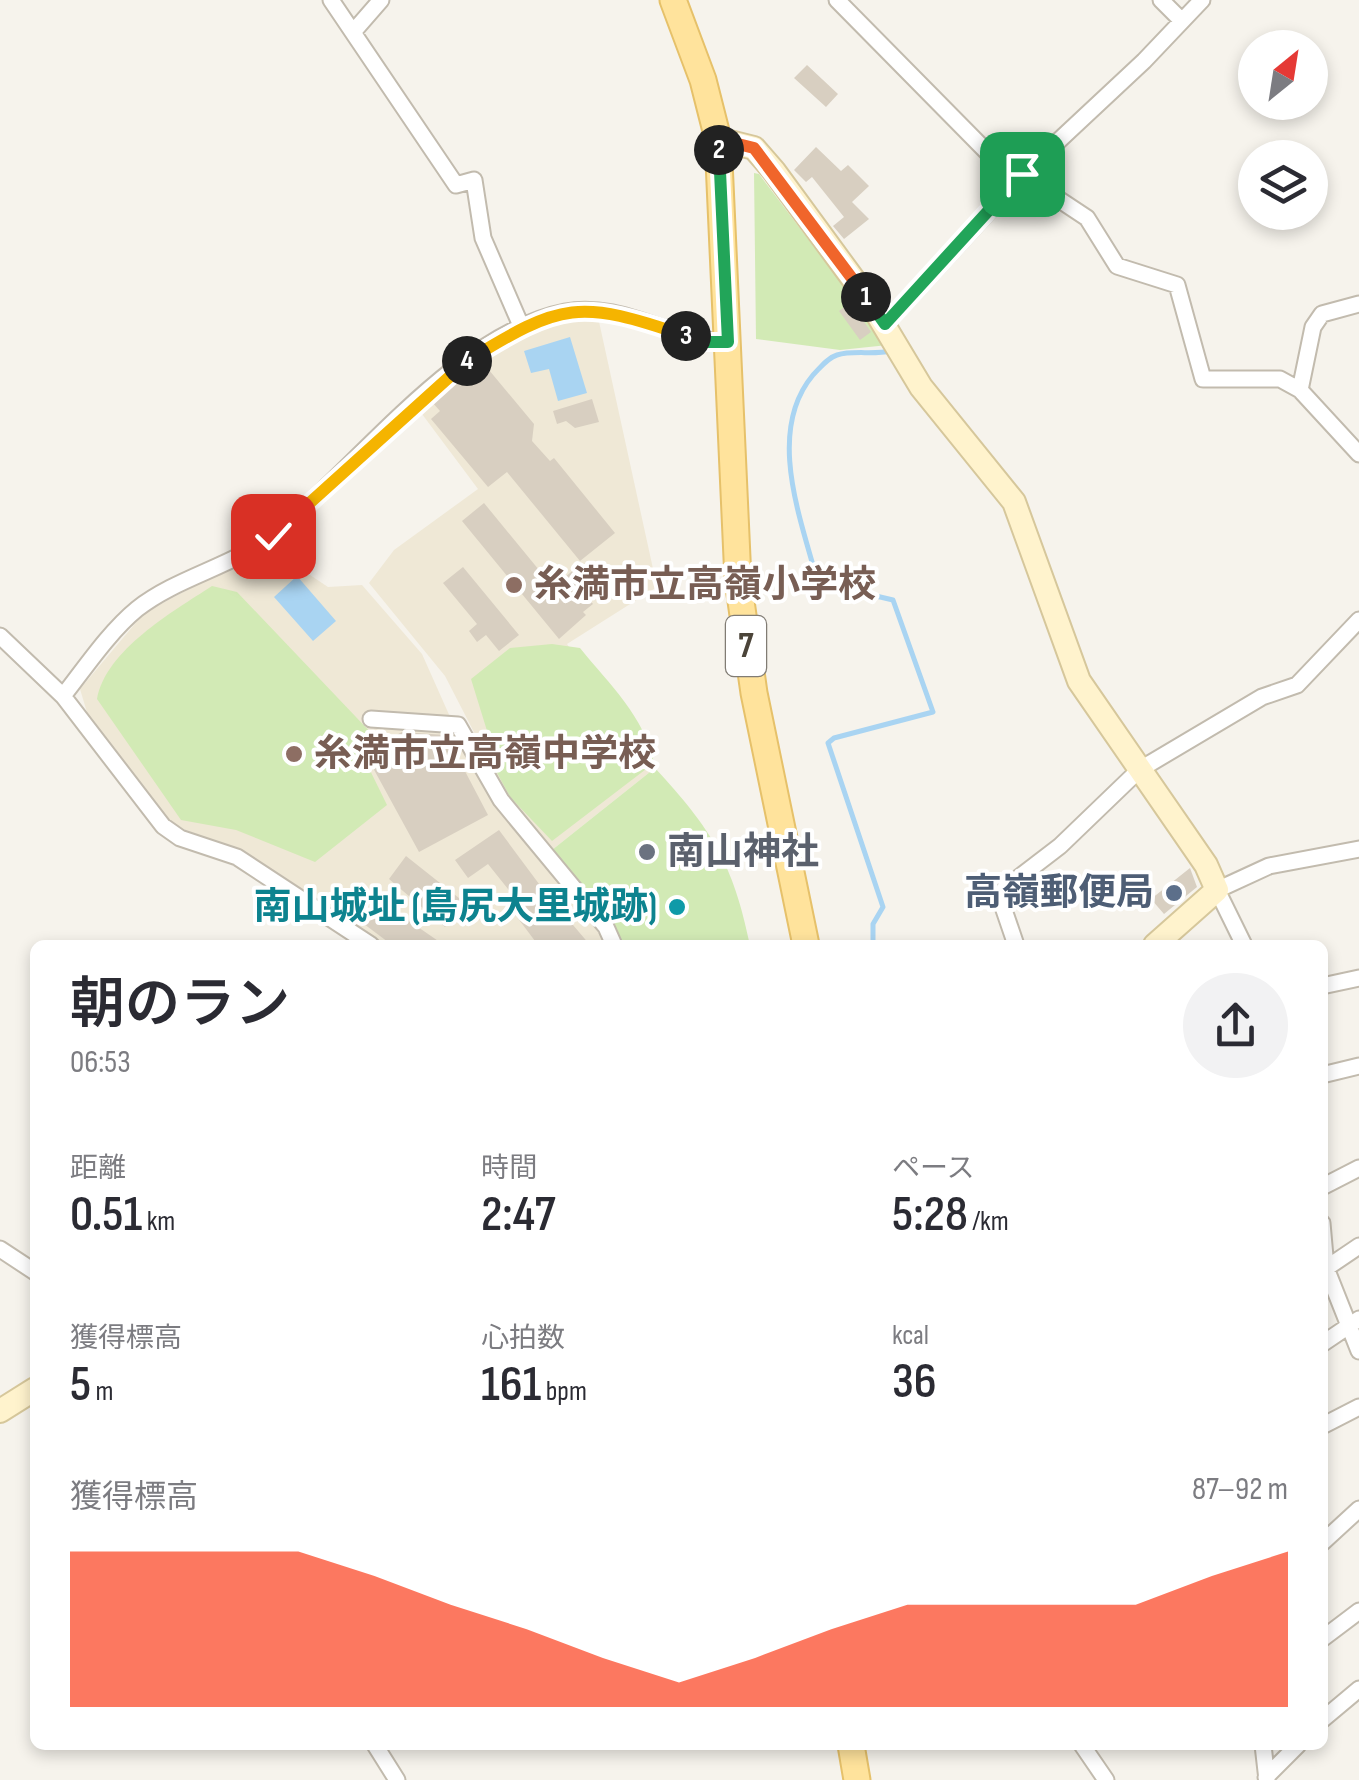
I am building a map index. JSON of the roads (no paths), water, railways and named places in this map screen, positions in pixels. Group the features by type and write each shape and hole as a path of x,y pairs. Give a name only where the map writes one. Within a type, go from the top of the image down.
{"main road":[{"name":"7","path":"673,0 703,80 718,139 736,552 746,648 805,940"},
{"path":"853,1750 857,1780"}],"street":[{"path":"331,0 456,185 474,180 483,238 522,328"},
{"path":"354,30 381,0"},
{"path":"1161,0 1181,20"},
{"path":"885,324 1022,174 1133,71 1202,0"},
{"path":"842,2 986,151 1087,218 1117,266 1177,285 1203,379 1280,378 1300,390 1359,454"},
{"path":"718,139 754,148 764,160 885,324 922,386 1014,502 1037,556 1078,681 1206,866 1242,940"},
{"path":"1300,390 1314,327 1322,314 1359,304"},
{"path":"63,696 137,610 273,536 460,366 522,328 568,312 601,310 704,342 728,342"},
{"path":"1014,940 1002,904 1004,889 1060,846 1139,770 1262,697 1297,685 1359,620"},
{"path":"0,636 63,696 163,826 180,838 237,857 363,940"},
{"path":"370,719 458,725 502,800 606,927 612,940"},
{"path":"1161,940 1217,890 1259,869 1359,849"},
{"path":"1328,985 1359,978"},
{"path":"1328,1074 1359,1066"},
{"path":"1328,1185 1359,1168"},
{"path":"1328,1266 1359,1246"},
{"path":"0,1249 30,1269"},
{"path":"1328,1276 1353,1323 1359,1351"},
{"path":"1328,1340 1353,1323"},
{"path":"0,1411 30,1393"},
{"path":"1328,1423 1359,1407"},
{"path":"1328,1537 1359,1509"},
{"path":"1328,1635 1359,1612"},
{"path":"1328,1715 1359,1690"},
{"path":"378,1750 396,1780"},
{"path":"1085,1750 1106,1780"},
{"path":"1264,1750 1266,1778"},
{"path":"1266,1778 1293,1750"}],"water":[{"path":"570,337 587,393 558,401 549,369 531,373 524,351"},
{"path":"297,576 336,621 313,641 274,597"}],"waterway":[{"path":"873,940 873,924 883,907 828,743 834,738 933,712 893,600 825,584 816,576 795,500 789,446 799,397 824,363 843,354 891,351"}],"place":[{"name":"糸満市立高嶺小学校","path":"514,585"},
{"name":"糸満市立高嶺中学校","path":"294,754"},
{"name":"南山神社","path":"647,852"},
{"name":"高嶺郵便局","path":"1174,893"},
{"name":"南山城址 (島尻大里城跡)","path":"677,907"}]}
